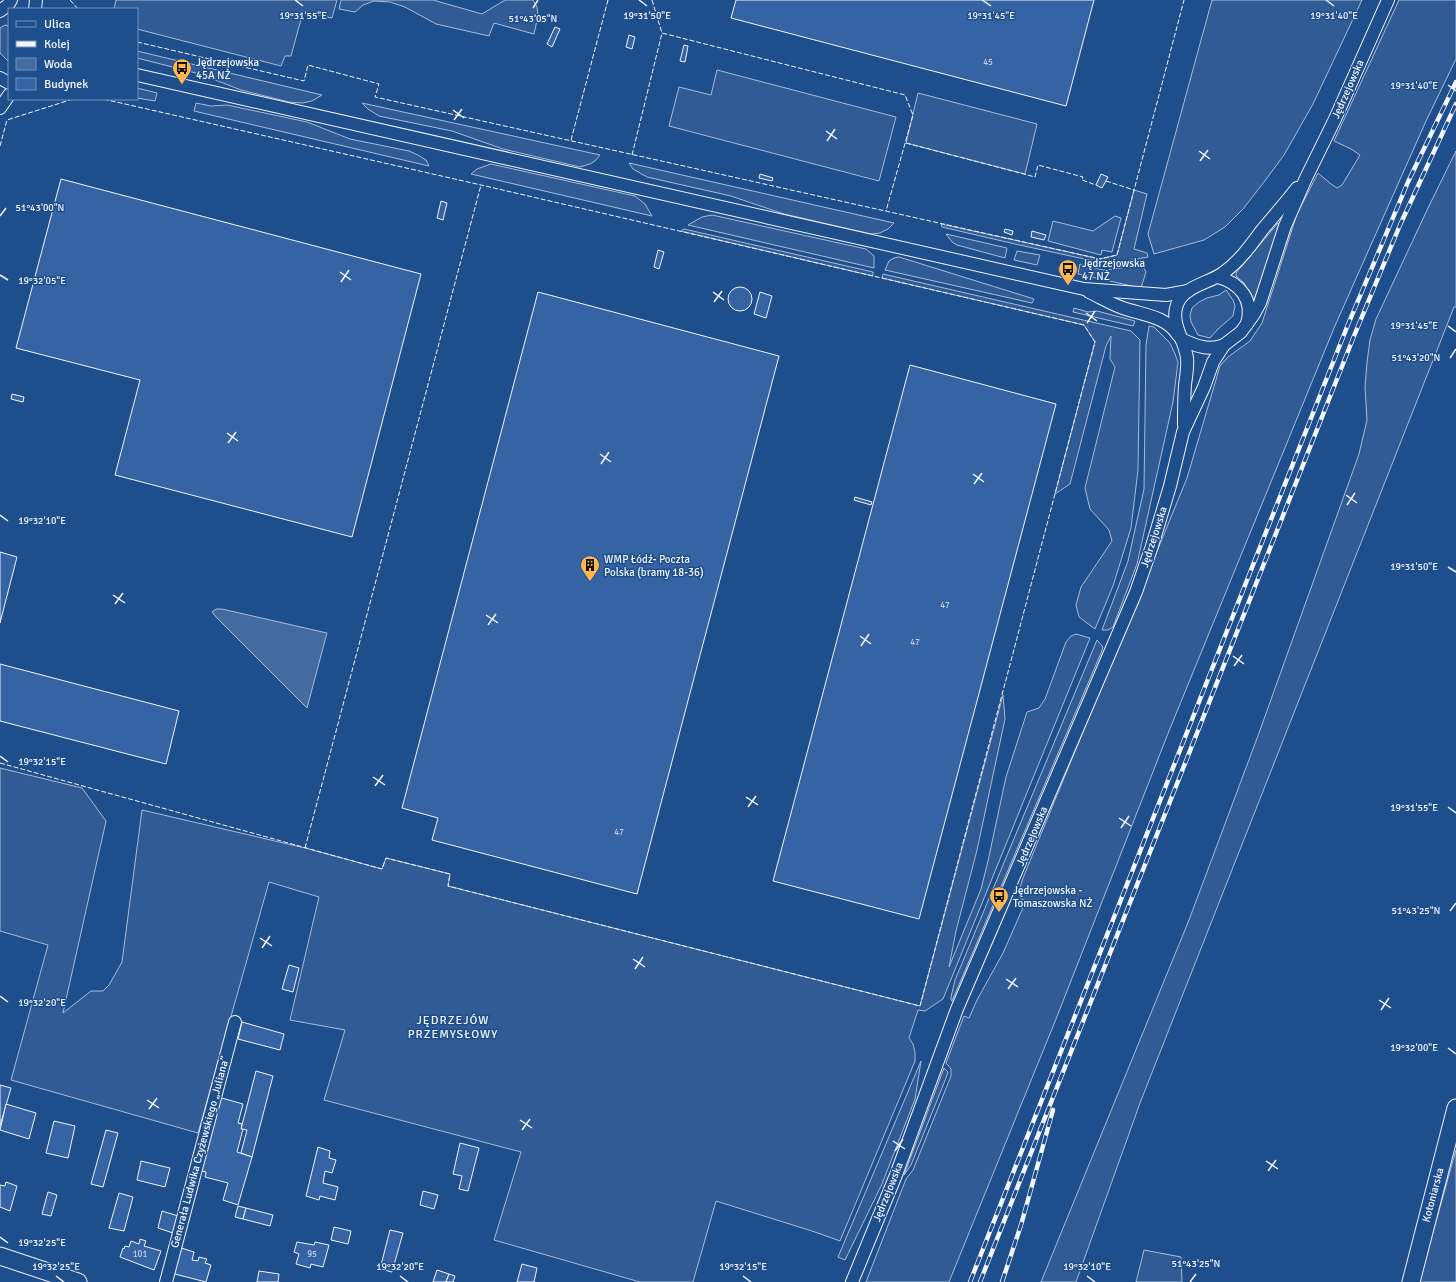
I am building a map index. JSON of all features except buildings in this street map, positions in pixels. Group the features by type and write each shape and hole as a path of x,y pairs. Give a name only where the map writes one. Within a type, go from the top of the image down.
{"street":[{"path":"0,11 8,5 11,0"},
{"name":"Jędrzejowska","path":"852,1282 896,1175 958,1009 1136,592 1165,501 1183,432 1204,387 1213,362 1224,345 1247,324 1260,303 1286,226 1306,178 1335,119 1388,0"},
{"path":"138,75 1084,289 1166,295 1188,291"},
{"path":"0,108 8,96"},
{"name":"Jędrzejowska","path":"1183,432 1185,384 1188,366 1187,356 1175,315 1176,306 1180,299 1188,291 1202,283 1218,277 1231,266 1249,247 1306,178"},
{"path":"1218,277 1233,282 1246,298 1249,312 1247,324"},
{"path":"1084,289 1122,308 1160,319 1175,330 1181,339 1203,348 1216,348 1224,345"},
{"name":"Generała Ludwika Czyżewskiego „Juliana”","path":"166,1282 235,1022"},
{"name":"Kotoniarska","path":"1411,1282 1456,1108"},
{"path":"0,1256 78,1282"}],"shaded area":[{"path":"116,0 337,0 332,18 303,12 291,56 285,56 281,66 138,29 138,8 114,8"},
{"path":"341,0 433,0 482,14 505,0 533,0 537,7 538,16 534,34 494,23 489,36 436,24 405,7 390,2 374,1 363,5 355,12 339,9"},
{"path":"1212,0 1362,0 1313,104 1284,155 1243,209 1225,227 1204,240 1154,254 1148,234"},
{"path":"1399,0 1456,0 1456,59 1426,121 1334,328 1169,731 1056,1019 949,1282 866,1282 906,1179 913,1170 951,1076 951,1069 946,1063 964,1016 969,1018 977,1000 1003,953 1026,901 1020,898 1019,891 1023,878 1187,478 1220,366 1228,357 1250,341 1262,323 1297,214 1318,173 1337,188 1342,185 1360,155 1334,141"},
{"path":"5,25 8,26 8,61 0,53 0,28"},
{"path":"138,51 322,95 312,101 302,103 289,102 241,90 200,74 138,58"},
{"path":"717,70 896,117 879,181 669,126 679,87 711,95"},
{"path":"138,88 157,93 155,101 138,98"},
{"path":"918,93 1037,124 1025,174 906,143"},
{"path":"196,103 211,106 227,105 307,122 350,139 409,151 426,160 429,166 194,111"},
{"path":"362,103 600,155 590,164 580,167 503,149 452,131 379,116"},
{"path":"1456,151 1456,307 1454,307 1140,1103 1076,1282 1041,1282 1189,920 1259,733 1359,454 1367,420 1365,387 1367,362 1370,340 1376,319"},
{"path":"629,163 894,223 888,229 880,233 871,234 784,214 731,196 647,177 633,169"},
{"path":"491,164 635,196 645,204 652,216 471,174 477,169"},
{"path":"1134,190 1147,194 1134,249 1147,253 1148,257 1116,263 1103,263 1015,244 942,227 941,224 1100,259 1117,255"},
{"path":"712,215 866,249 874,256 874,268 688,225 702,217"},
{"path":"1115,216 1121,218 1112,252 1102,250 1101,255 1048,241 1053,221 1093,231"},
{"path":"1278,223 1281,226 1253,303 1244,283 1236,276 1236,273"},
{"path":"684,229 873,272 873,276 681,231"},
{"path":"946,234 1007,248 1005,258 957,245 952,242"},
{"path":"1017,251 1040,255 1037,265 1014,260"},
{"path":"899,257 1034,299 1032,303 885,270 889,261"},
{"path":"1080,264 1103,270 1139,265 1144,268 1146,272 1141,288 1078,274"},
{"path":"883,274 1131,331 1140,340 1138,470 1131,528 1113,586 1095,629 1079,617 1076,605 1081,587 1112,541 1109,530 1090,509 1085,488 1115,367 1110,359 1111,336 1106,346 1070,484 1055,494 1095,342 1084,325 882,278"},
{"path":"1226,290 1235,306 1233,316 1210,338 1198,335 1191,322 1190,315 1192,308 1199,302 1219,295"},
{"path":"1074,308 1088,312 1097,311 1135,321 1133,326 1073,312"},
{"path":"1149,326 1154,327 1170,343 1178,362 1173,402 1137,564 1113,627 1108,630 1102,630 1128,561 1144,489 1146,345"},
{"path":"1076,634 1090,638 943,999 925,1011 918,1010 909,1038 913,1044 915,1061 840,1241 716,1201 693,1282 640,1282 494,1240 521,1152 324,1100 345,1030 290,1020 319,897 269,882 198,1133 11,1080 48,945 0,931 0,768 82,788 106,821 63,1013 91,991 103,991 109,985 122,962 142,810 305,848 382,869 386,858 450,874 448,886 920,1006 1003,695 1005,719 977,850 956,931 949,967 981,889 1006,777 1027,712 1039,708 1045,699 1066,642 1071,636"},
{"path":"1097,640 1103,647 1101,653 952,1001 951,997 955,980"},
{"path":"921,1061 915,1099 882,1184 845,1260 838,1257"},
{"path":"944,1068 948,1072 946,1078 911,1165 904,1175"},
{"path":"1456,1150 1456,1282 1419,1282"},
{"path":"1144,1250 1181,1257 1182,1282 1136,1282"}],"water":[{"path":"216,609 222,609 327,633 307,708 217,618 212,612"}],"railway":[{"path":"970,1282 1347,327 1408,182 1456,82"},
{"path":"980,1282 1354,336 1400,225 1456,104"},
{"path":"1002,1282 1021,1225 1053,1110"}],"fence":[{"path":"70,0 77,8"},
{"path":"571,140 608,0"},
{"path":"652,0 662,33"},
{"path":"138,42 304,81 308,65 379,84 375,97 1100,259 1117,255 1184,0"},
{"path":"632,155 662,33 905,95 913,115 886,211"},
{"path":"0,146 7,120 70,100"},
{"path":"0,763 382,869 386,858 450,874 448,886 920,1006 1095,342 1084,325 107,100"},
{"path":"906,143 1035,177 1038,165 1083,177 1082,180 1096,185"},
{"path":"1106,181 1134,190"},
{"path":"305,848 481,185"}],"place":[{"name":"Jędrzejowska 45A NŻ","path":"182,85"},
{"name":"Jędrzejowska 47 NŻ","path":"1068,286"},
{"name":"WMP Łódź- Poczta Polska (bramy 18-36)","path":"590,582"},
{"name":"Jędrzejowska - Tomaszowska NŻ","path":"999,913"}],"district":[{"name":"JĘDRZEJÓW PRZEMYSŁOWY","path":"453,1027"}]}
